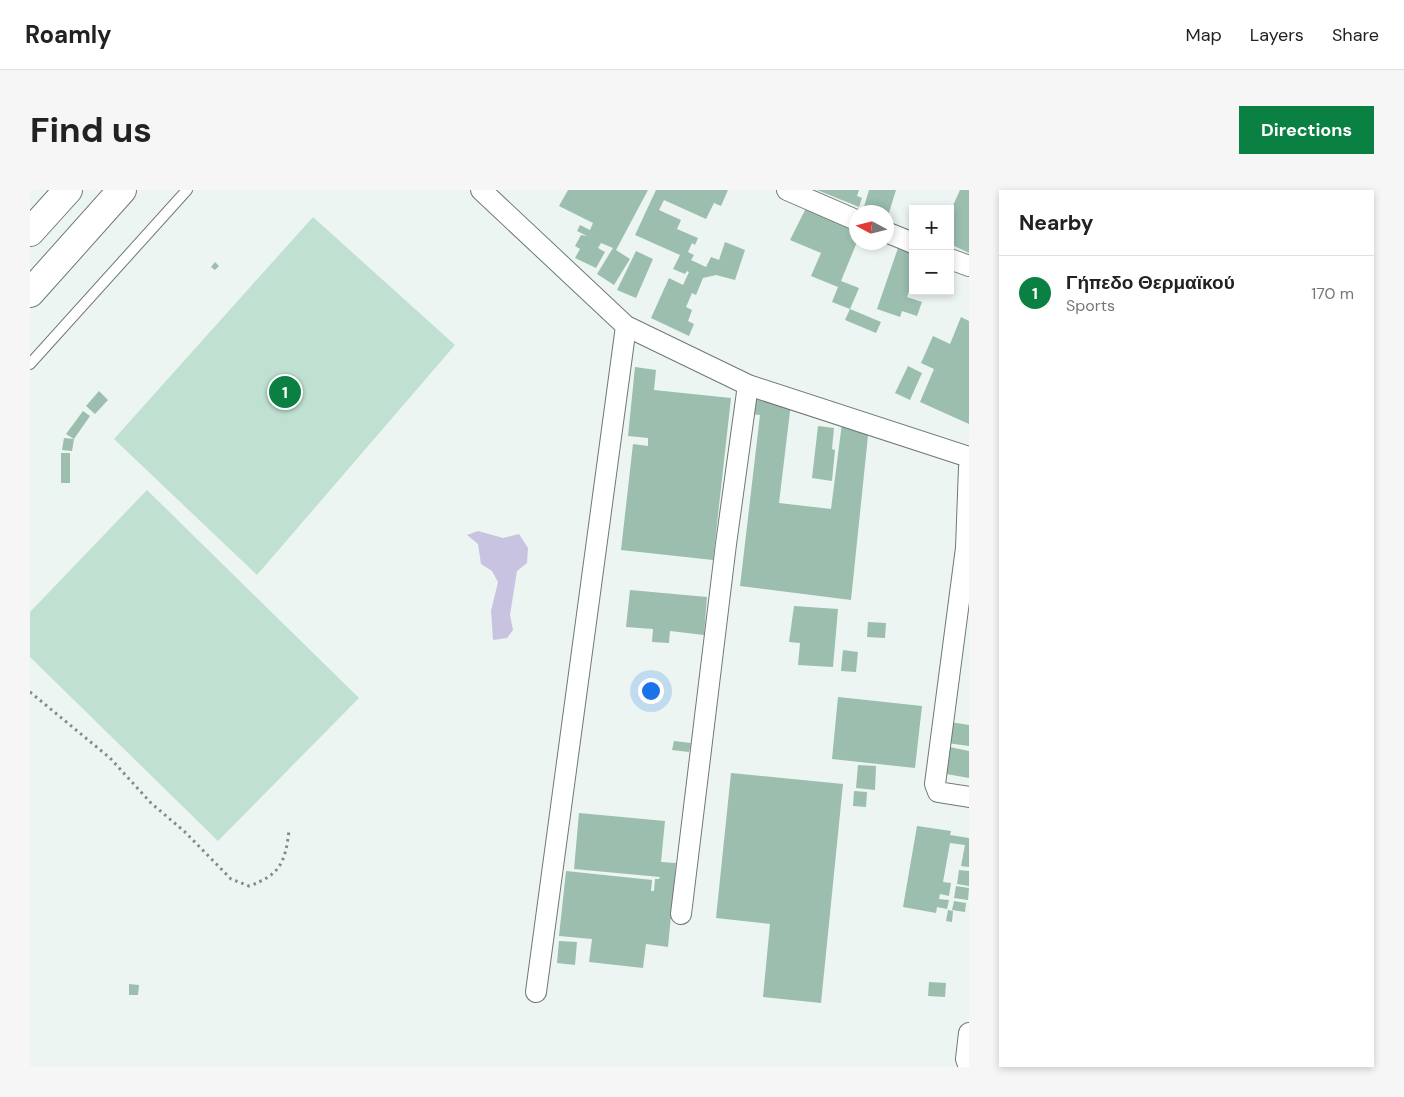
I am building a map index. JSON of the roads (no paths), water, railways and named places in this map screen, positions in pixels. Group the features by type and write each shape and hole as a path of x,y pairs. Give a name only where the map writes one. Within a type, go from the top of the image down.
{"main road":[{"path":"30,232 68,190"},
{"path":"30,292 122,190"}],"street":[{"path":"481,190 626,326 748,385 969,457"},
{"path":"787,190 849,217"},
{"path":"894,235 909,241"},
{"path":"954,260 969,266"},
{"path":"536,992 626,326"},
{"path":"681,914 724,554 748,385"},
{"path":"969,466 966,548 935,784 938,792 969,796"},
{"path":"969,1033 966,1059 969,1067"}],"lane":[{"path":"30,364 187,190"}],"place":[{"name":"Γήπεδο Θερμαϊκού","path":"285,392"}]}
